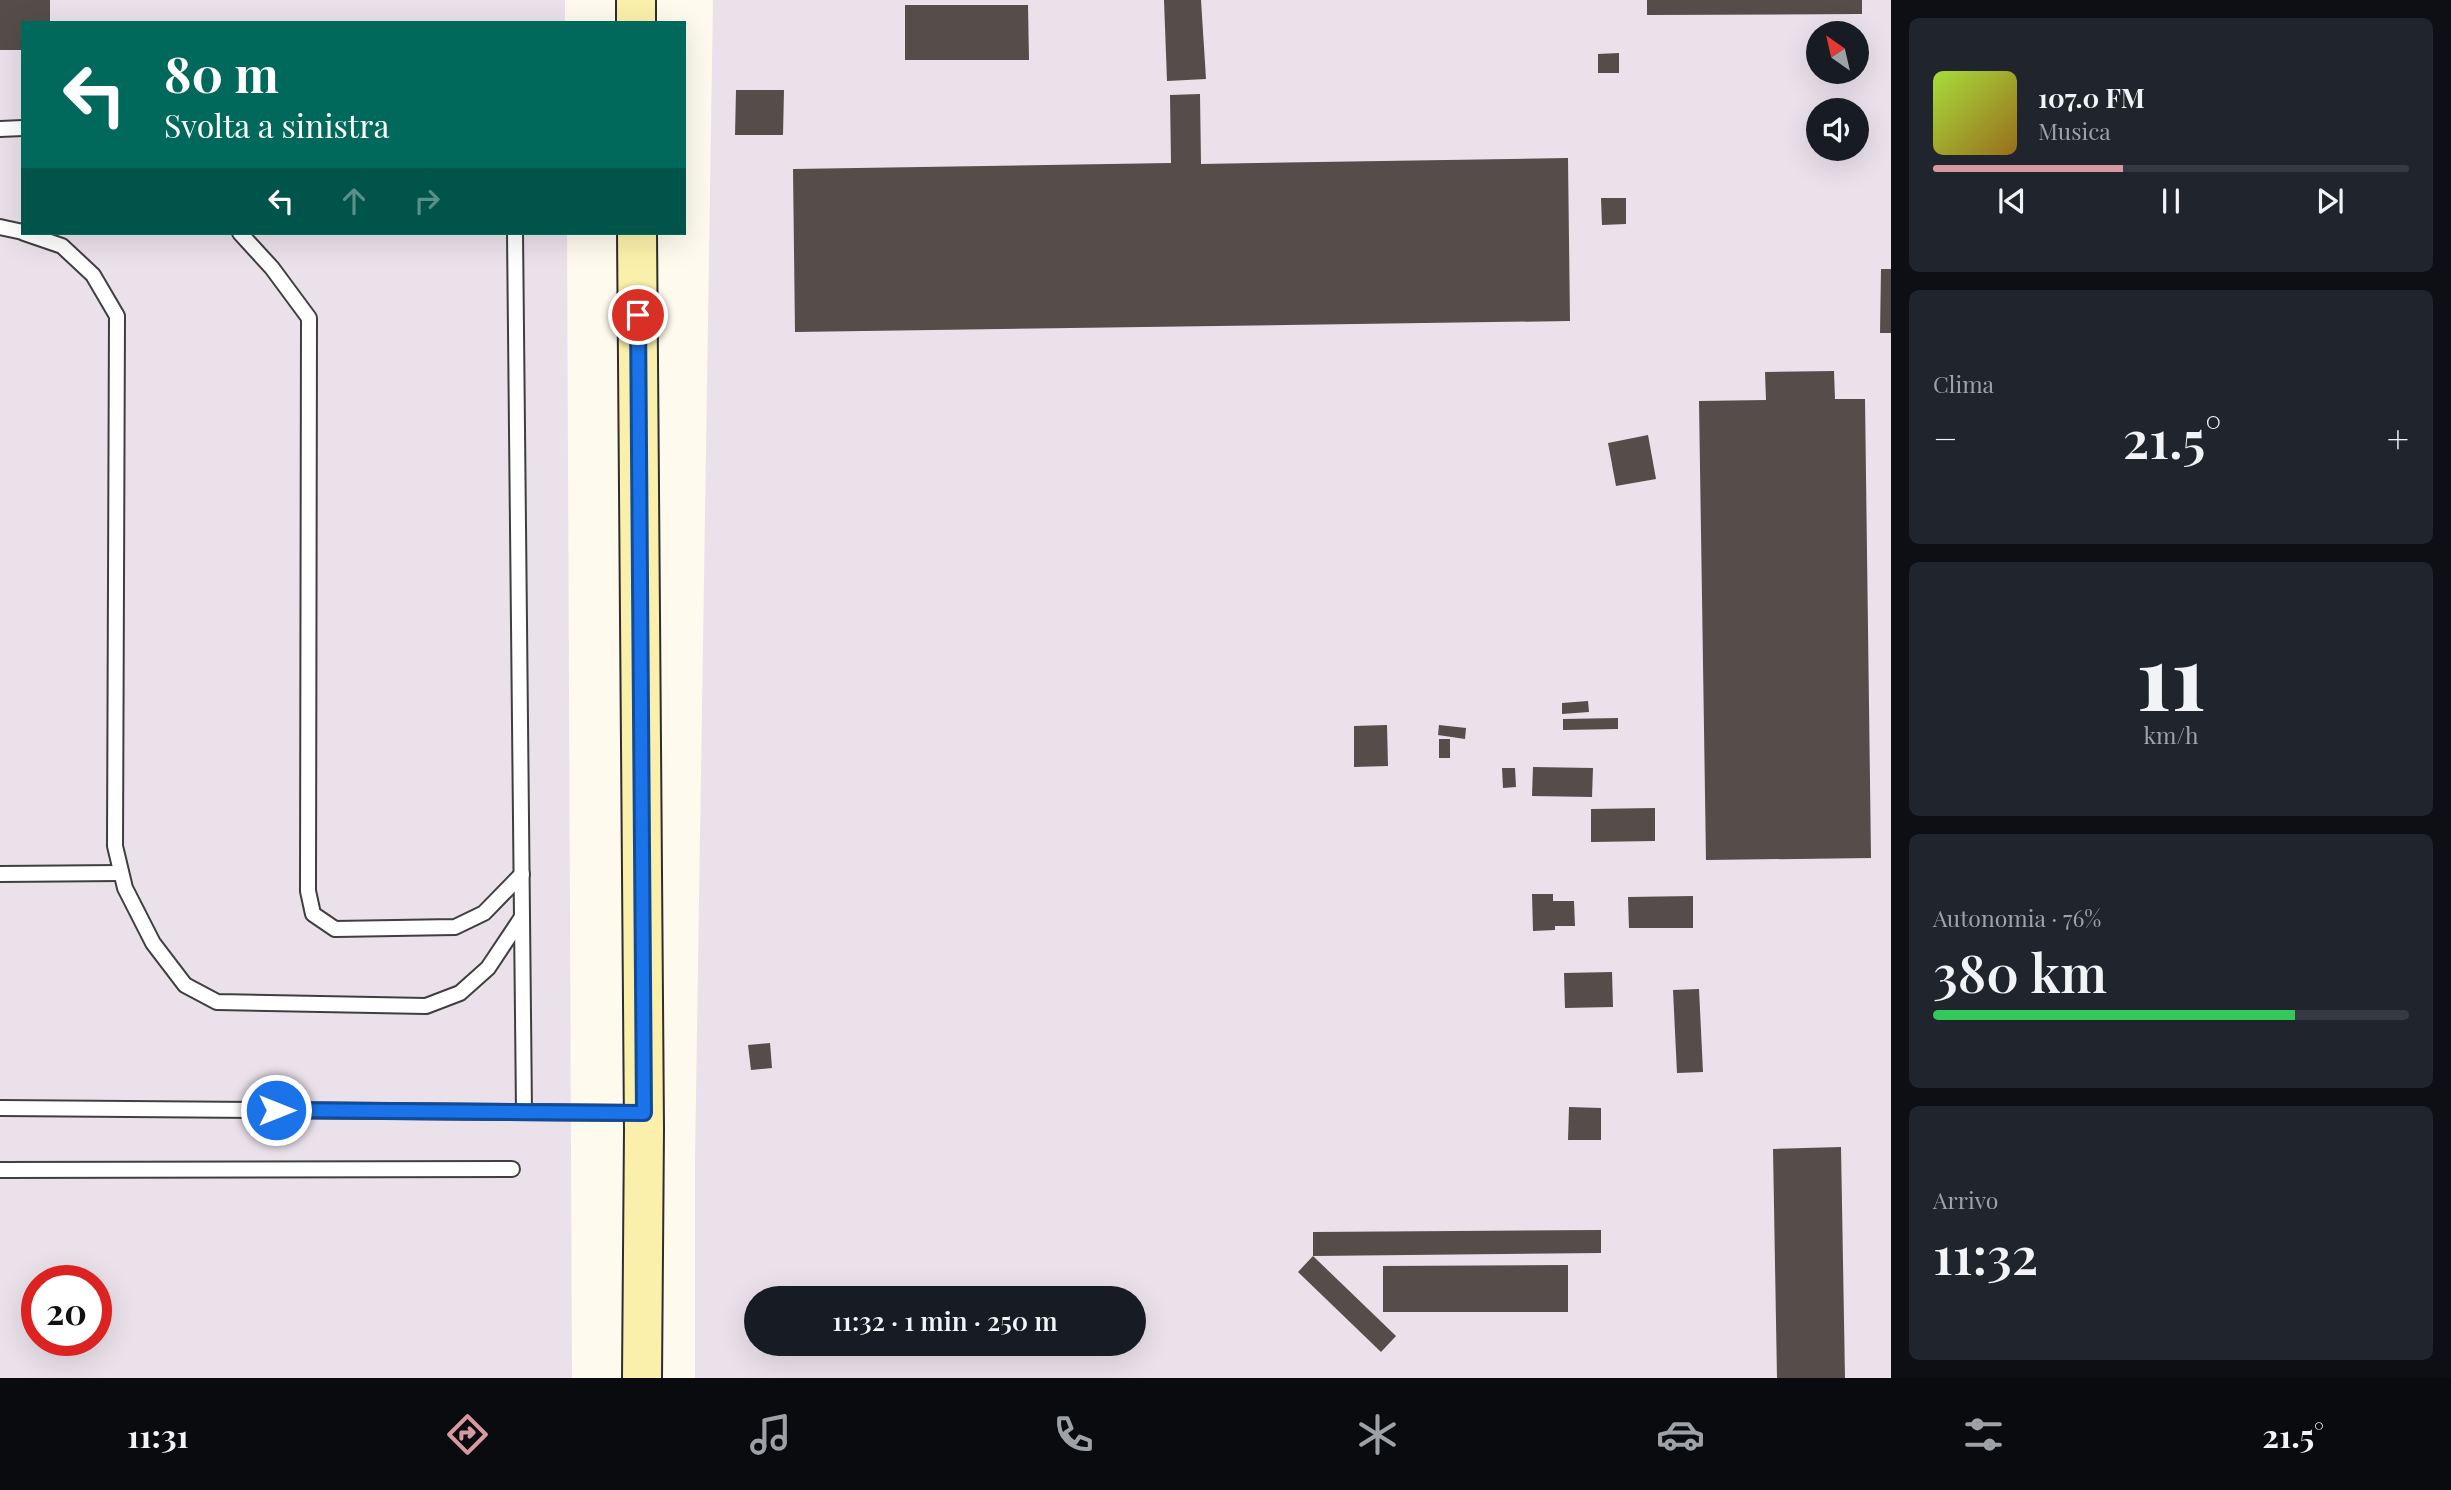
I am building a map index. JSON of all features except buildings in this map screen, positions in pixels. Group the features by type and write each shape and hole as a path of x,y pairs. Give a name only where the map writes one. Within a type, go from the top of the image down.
{"street":[{"path":"635,0 636,21"},
{"path":"637,235 644,1113 642,1378"}],"lane":[{"path":"0,129 21,128"},
{"path":"0,227 21,232"},
{"path":"29,235 62,246 93,275 117,316 115,846 125,888 153,943 185,985 217,1002 426,1006 460,993 488,968 522,917"},
{"path":"242,235 272,268 309,318 307,891 313,915 335,929 455,927 484,914 522,874"},
{"path":"515,235 524,1112"},
{"path":"0,874 121,873"},
{"path":"0,1108 644,1113"},
{"path":"0,1170 512,1169"}],"shaded area":[{"path":"0,0 565,0 565,21 21,21 21,235 567,235 572,1378 0,1378"},
{"path":"713,0 1891,0 1891,1378 695,1378 695,1160"}],"route":[{"path":"276,1110 644,1113 638,315"}]}
